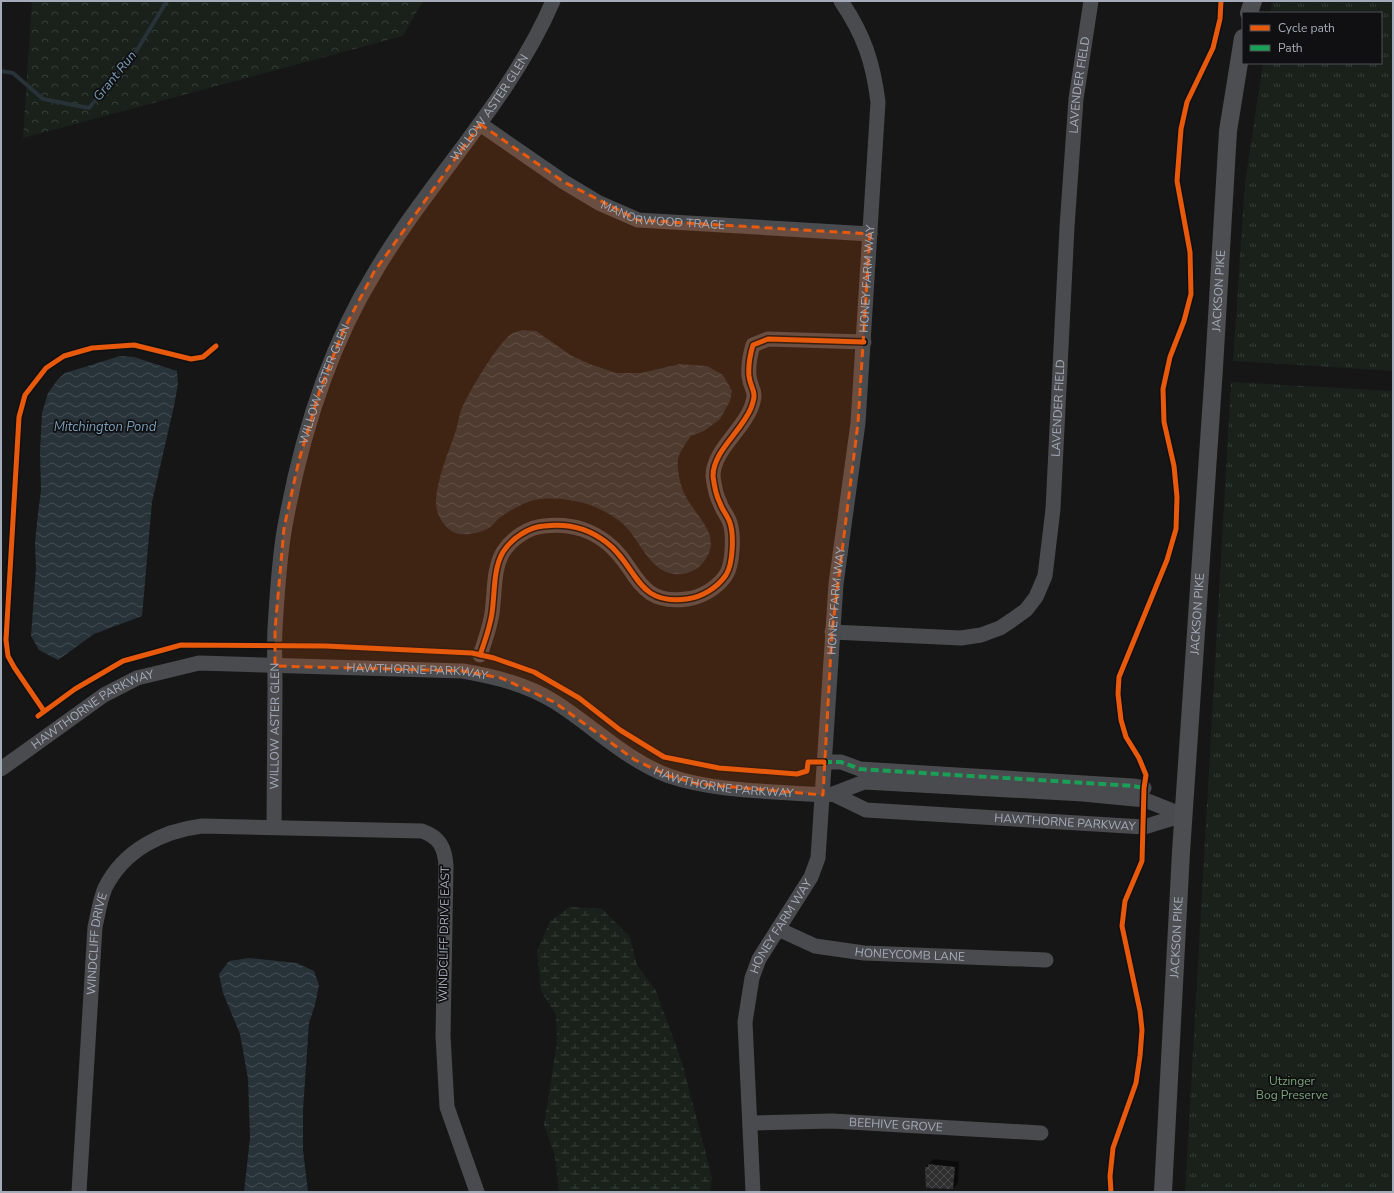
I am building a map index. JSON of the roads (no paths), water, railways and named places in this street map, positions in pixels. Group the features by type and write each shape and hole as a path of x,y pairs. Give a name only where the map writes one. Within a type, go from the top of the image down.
{"main road":[{"path":"1249,12 1253,1"},
{"name":"JACKSON PIKE","path":"1163,1192 1183,815 1213,383 1228,131 1242,44"}],"street":[{"name":"WILLOW ASTER GLEN","path":"274,827 275,630 284,528 299,460 319,393 344,331 374,272 412,216 480,124 521,61 545,20 553,1"},
{"name":"HONEY FARM WAY","path":"752,1192 746,1015 752,978 759,959 811,877 818,858 828,794 824,762 836,584 858,422 864,342 878,102 875,77 869,53 858,26 841,1"},
{"name":"LAVENDER FIELD","path":"832,632 961,638 982,635 1000,628 1026,610 1036,597 1045,576 1053,509 1067,227 1076,99 1090,1"},
{"name":"MANORWOOD TRACE","path":"480,124 564,182 599,203 638,220 870,234"},
{"path":"480,655 492,615 496,575 503,552 516,538 536,527 560,524 583,528 607,542 625,563 640,585 654,595 672,601 694,598 713,589 726,574 732,549 730,523 719,502 713,475 721,452 740,429 752,404 755,394 749,377 750,356 753,345 768,339 864,342"},
{"name":"HAWTHORNE PARKWAY","path":"1,769 104,695 137,678 199,663 463,671 501,678 528,688 554,702 635,760 669,776 698,784 828,794 866,810 1144,827 1183,815"},
{"path":"824,762 841,762 860,769 1133,786 1144,788"},
{"name":"HAWTHORNE PARKWAY","path":"828,794 864,782 1075,794 1144,800 1183,815"},
{"name":"WINDCLIFF DRIVE","path":"79,1192 95,927 105,889 135,852 160,836 173,831 202,826 274,827"},
{"name":"WINDCLIFF DRIVE EAST","path":"274,827 422,831 430,834 443,846 446,866 443,1036 447,1107 477,1192"},
{"name":"HONEYCOMB LANE","path":"778,929 815,946 864,952 1046,960"},
{"name":"BEEHIVE GROVE","path":"750,1123 832,1120 1041,1133"}],"water":[{"path":"523,330 536,331 572,356 616,373 641,373 680,364 707,366 723,375 732,391 730,401 720,419 704,431 691,436 678,459 678,473 683,491 690,504 707,528 710,537 711,546 708,555 697,568 683,574 673,574 664,571 656,566 644,552 633,535 620,521 593,506 572,500 548,498 534,500 506,513 489,528 471,534 453,532 444,524 436,508 438,485 461,410 470,392 497,349 510,335"},
{"name":"Mitchington Pond","path":"120,356 134,357 177,371 178,384 174,406 152,502 142,616 94,634 58,660 39,650 31,636 36,568 35,543 41,491 40,451 42,413 48,393 58,379 65,373"},
{"path":"249,958 297,963 314,971 319,985 315,1005 309,1023 303,1110 303,1150 308,1192 244,1192 250,1138 248,1079 240,1034 223,993 219,974 229,961"}],"waterway":[{"name":"Grant Run","path":"1,71 13,73 43,99 89,108 137,50 167,1"}],"park label":[{"name":"Utzinger Bog Preserve","path":"1292,1088"}]}
